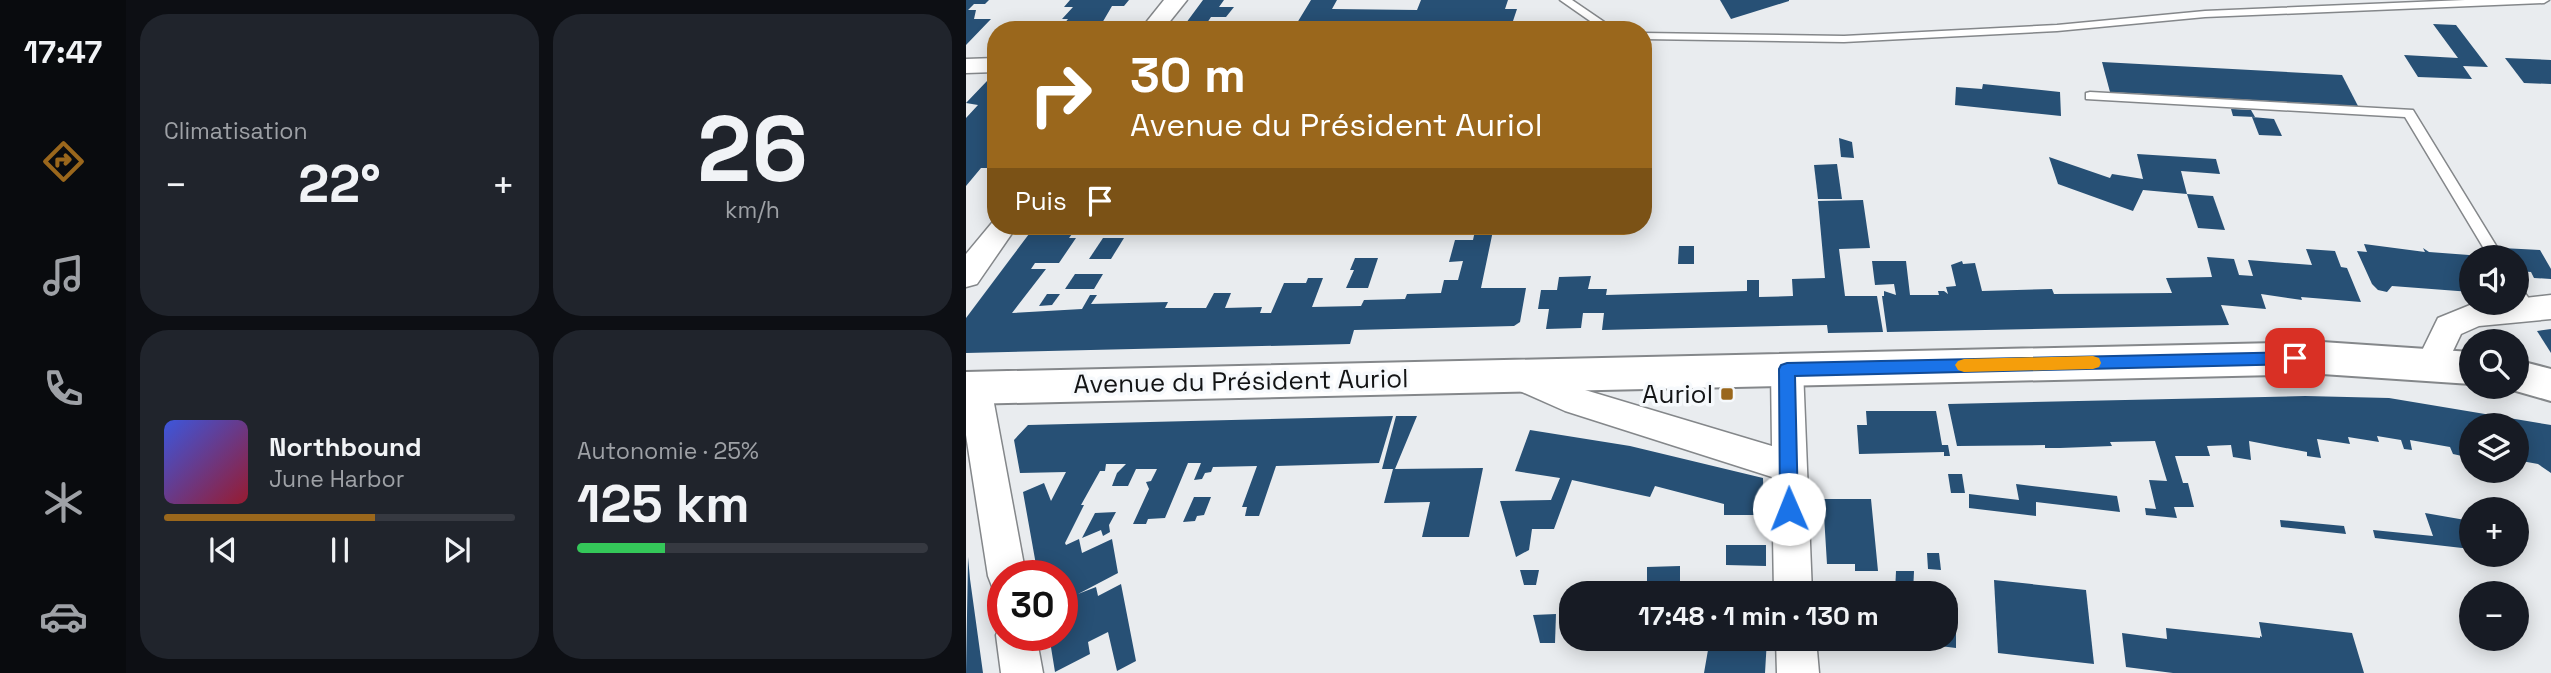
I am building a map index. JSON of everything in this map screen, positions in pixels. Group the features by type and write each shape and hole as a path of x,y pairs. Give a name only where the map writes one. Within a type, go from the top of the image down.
{"main road":[{"name":"Avenue du Président Auriol","path":"970,387 2322,358 2459,367"},
{"path":"2529,380 2551,386"}],"street":[{"path":"1158,21 1176,0"},
{"path":"966,66 987,65"},
{"path":"966,276 996,235"},
{"path":"2431,365 2449,326 2475,315 2531,302"},
{"path":"1787,369 1793,581"},
{"name":"Avenue du Président Auriol","path":"1516,375 1577,401 1789,467"},
{"path":"970,387 1004,560"},
{"path":"1019,651 1022,673"},
{"path":"1797,651 1798,673"}],"lane":[{"path":"1565,0 1597,21"},
{"path":"1652,36 1857,38 2057,28 2205,14 2544,0"},
{"path":"2090,96 2409,113 2489,245"}],"building":[{"path":"966,0 989,0 985,4 974,4 968,10 976,10 974,19 991,19 966,45"},
{"path":"1070,0 1129,0 1124,6 1112,6 1103,21 1066,21 1068,19 1062,19 1073,7 1064,7"},
{"path":"1203,0 1224,0 1219,7 1234,7 1226,17 1211,17 1208,21 1187,21"},
{"path":"1311,0 1337,0 1332,9 1417,10 1421,0 1508,0 1505,9 1517,9 1513,21 1298,21"},
{"path":"1720,0 1789,0 1789,1 1731,19"},
{"path":"2433,24 2456,25 2488,67 2463,66 2472,79 2418,77 2404,55 2458,58"},
{"path":"2505,58 2551,60 2551,84 2524,83"},
{"path":"2102,62 2342,75 2358,106 2110,92"},
{"path":"987,81 987,168 981,168 966,186 966,118 978,105 966,103"},
{"path":"1983,84 2060,92 2061,116 1955,105 1956,87 1982,89"},
{"path":"2231,109 2251,110 2255,117 2233,116"},
{"path":"2252,117 2274,119 2282,136 2259,135"},
{"path":"1839,138 1852,142 1854,158 1841,157"},
{"path":"2137,154 2216,159 2220,174 2181,171 2187,194 2143,190 2133,211 2058,184 2049,157 2110,178 2112,174 2143,179"},
{"path":"1837,164 1842,199 1818,199 1814,165"},
{"path":"2187,194 2213,196 2225,230 2198,228"},
{"path":"1863,200 1870,248 1839,249 1845,296 1877,296 1883,332 1828,333 1827,325 1602,330 1604,313 1583,313 1581,328 1546,329 1549,309 1538,309 1541,290 1557,290 1559,277 1591,276 1588,289 1607,289 1606,295 1747,291 1747,280 1759,280 1759,297 1793,296 1792,279 1825,278 1818,201"},
{"path":"1028,235 1071,235 1069,238 1076,238 1059,263 1035,263 1031,269 1046,269 1012,313 1082,309 1090,295 1097,295 1091,304 1168,302 1165,308 1206,308 1214,293 1231,293 1225,308 1262,307 1260,313 1271,313 1284,283 1306,283 1308,278 1323,278 1312,307 1361,306 1364,300 1405,299 1407,294 1441,293 1444,280 1458,280 1463,261 1449,262 1455,240 1473,240 1474,235 1492,235 1481,288 1526,288 1520,322 1514,326 1354,330 1350,344 966,353 966,318"},
{"path":"1103,238 1124,238 1111,259 1089,259"},
{"path":"2364,244 2425,252 2423,248 2429,252 2459,254 2459,291 2392,286 2387,292 2378,290 2372,284 2357,251 2367,252"},
{"path":"1679,246 1694,246 1694,264 1678,264"},
{"path":"2306,249 2335,251 2341,267 2347,268 2361,302 2301,297 2302,300 2261,294 2266,309 2221,305 2229,325 1887,332 1882,296 1884,291 1896,295 1894,284 1875,285 1872,261 1906,261 1910,295 1939,295 1938,291 1948,294 1946,287 1956,286 1951,265 1962,261 1963,264 1975,263 1982,291 2052,289 2054,294 2172,293 2166,278 2212,277 2207,257 2234,259 2239,275 2253,276 2248,260 2312,265"},
{"path":"2529,249 2540,250 2551,269 2551,279 2534,278"},
{"path":"1355,258 1378,258 1368,288 1346,288 1354,270 1350,270"},
{"path":"1075,274 1103,274 1094,289 1065,289"},
{"path":"1047,294 1060,294 1052,305 1039,306"},
{"path":"2551,329 2551,353 2537,331"},
{"path":"2305,396 2389,398 2479,413 2459,413 2459,455 2453,454 2450,447 2410,440 2412,450 2404,449 2401,440 2377,436 2379,442 2348,437 2350,444 2317,439 2321,458 2307,456 2307,452 2249,441 2251,460 2233,457 2231,445 2207,446 2210,456 2175,456 2183,483 2188,483 2194,507 2174,507 2177,518 2146,515 2145,508 2156,509 2149,480 2167,481 2155,441 2110,442 2112,446 2060,448 2045,448 2045,445 1957,446 1948,404"},
{"path":"1866,411 1936,411 1942,445 1948,445 1950,456 1944,456 1944,452 1859,454 1857,425 1867,425"},
{"path":"1393,416 1379,463 1276,466 1259,516 1245,516 1247,507 1242,507 1257,466 1213,467 1202,479 1194,480 1201,463 1188,463 1165,518 1148,519 1146,524 1133,524 1149,489 1146,482 1151,481 1157,469 1136,469 1128,486 1112,486 1117,473 1126,464 1106,464 1105,471 1100,471 1081,505 1084,505 1065,543 1066,545 1079,539 1082,553 1112,539 1118,573 1078,594 1078,560 1035,560 1023,492 1044,483 1051,501 1066,472 1020,473 1014,440 1028,425"},
{"path":"1396,416 1417,416 1395,469 1483,468 1469,537 1422,537 1430,502 1384,503 1393,469 1382,469"},
{"path":"2529,421 2551,425 2551,473 2538,464 2529,462"},
{"path":"1530,430 1630,446 1763,478 1764,515 1724,515 1724,504 1655,486 1650,497 1572,480 1554,529 1532,529 1529,550 1516,557 1500,501 1551,500 1560,478 1515,471"},
{"path":"1948,474 1962,474 1965,493 1951,493"},
{"path":"2016,484 2117,496 2120,512 2036,502 2036,516 1969,508 1969,494 2019,500"},
{"path":"1194,497 1211,497 1204,515 1197,516 1195,521 1183,522"},
{"path":"1823,499 1871,499 1878,571 1855,571 1855,564 1827,564"},
{"path":"1116,512 1109,525 1110,532 1103,536 1101,530 1082,538 1095,513"},
{"path":"2425,513 2459,519 2459,548 2375,538 2373,530 2433,536"},
{"path":"2280,520 2344,526 2346,534 2281,527"},
{"path":"1726,545 1766,545 1766,566 1726,565"},
{"path":"1927,553 1939,553 1941,570 1928,569"},
{"path":"968,557 970,579 983,673 966,673"},
{"path":"1680,566 1680,581 1647,581 1647,567"},
{"path":"1520,570 1539,570 1536,585 1524,585"},
{"path":"1896,571 1914,571 1914,581 1896,581"},
{"path":"1994,580 2086,590 2094,664 1998,653"},
{"path":"1121,584 1136,661 1117,671 1108,632 1088,642 1090,654 1055,672 1052,651 1078,651 1078,594 1096,587 1098,596"},
{"path":"1556,614 1555,643 1540,643 1533,615"},
{"path":"2259,622 2352,633 2364,673 2173,673 2126,667 2122,633 2167,639 2166,628 2260,638"},
{"path":"1708,651 1766,651 1765,673 1704,673"}],"slow traffic":[{"path":"1964,365 2093,363"}],"place":[{"name":"Auriol","path":"1727,394"}],"route":[{"path":"1789,509 1787,369 2295,358"}]}
